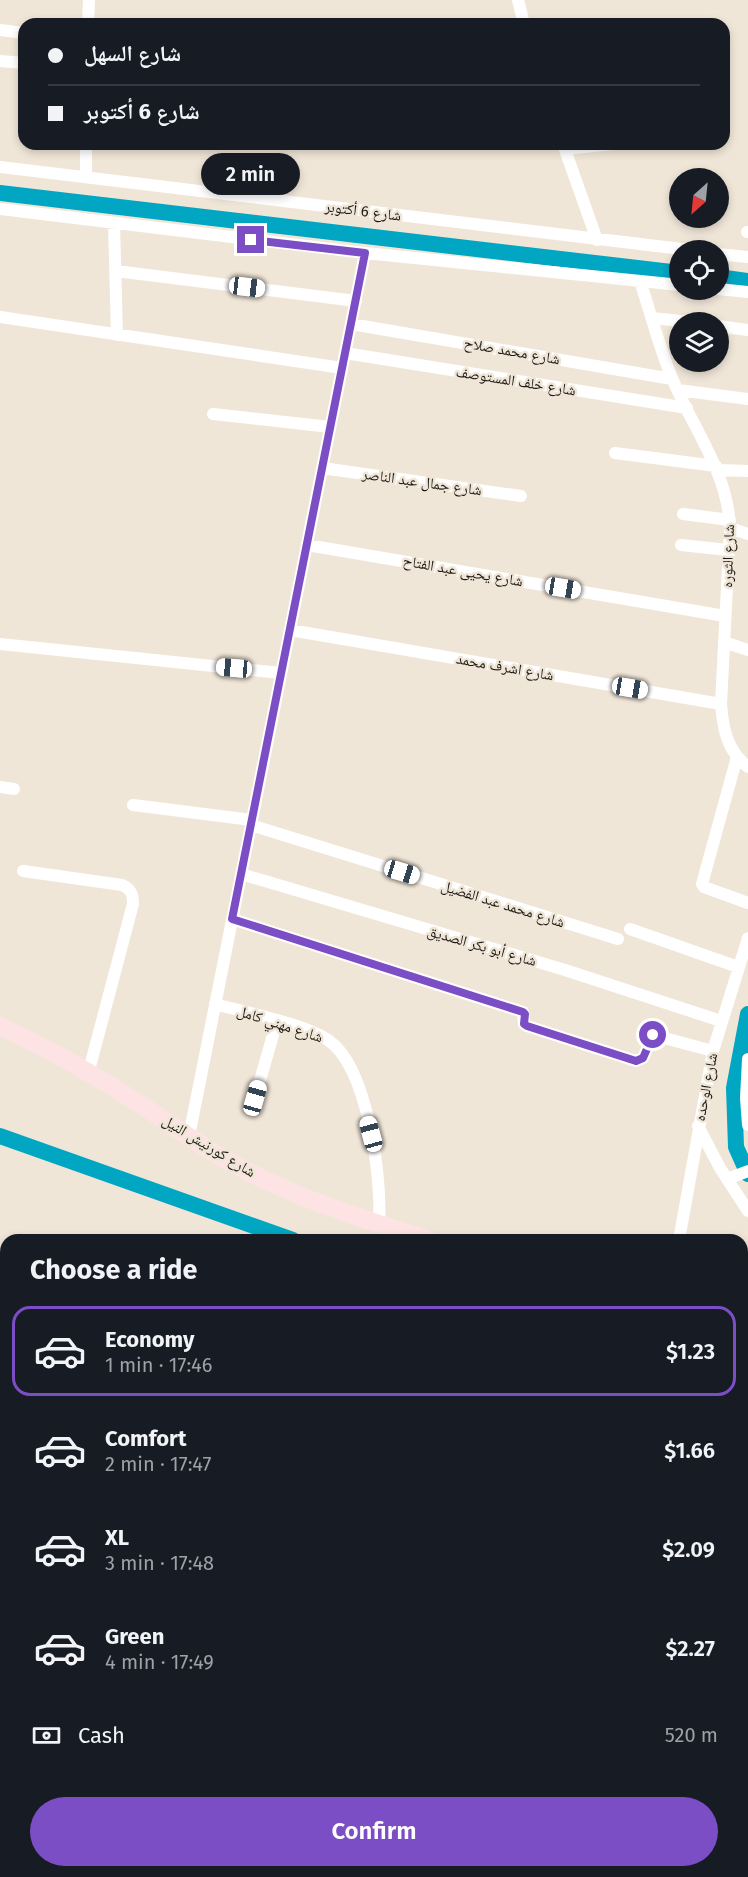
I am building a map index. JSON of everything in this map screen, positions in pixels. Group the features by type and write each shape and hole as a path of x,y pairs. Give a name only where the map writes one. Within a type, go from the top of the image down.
{"main road":[{"name":"شارع كورنيش النيل","path":"0,1026 33,1042 224,1158 265,1179 410,1234"}],"street":[{"path":"88,18 89,0"},
{"path":"518,0 522,18"},
{"path":"0,30 18,32"},
{"path":"0,61 18,62"},
{"path":"86,150 86,177"},
{"path":"565,150 597,240"},
{"name":"شارع 6 أكتوبر","path":"0,167 669,248"},
{"path":"0,209 365,253 669,284"},
{"path":"114,224 117,335"},
{"path":"189,1136 365,253"},
{"path":"729,255 748,257"},
{"path":"116,271 356,301"},
{"name":"شارع الثوره","path":"640,282 675,384 716,468 730,524 721,704 723,726 729,746 736,757 748,768"},
{"path":"729,290 748,292"},
{"path":"0,317 342,368"},
{"path":"652,318 669,320"},
{"name":"شارع محمد صلاح","path":"351,324 748,399"},
{"path":"729,327 748,330"},
{"name":"شارع خلف المستوصف","path":"345,353 687,408"},
{"path":"213,414 330,427"},
{"path":"615,453 748,471"},
{"name":"شارع جمال عبد الناصر","path":"322,468 521,496"},
{"path":"683,514 730,524 748,534"},
{"name":"شارع يحيى عبد الفتاح","path":"307,545 725,616"},
{"path":"681,545 728,550"},
{"name":"شارع اشرف محمد","path":"290,630 721,704"},
{"path":"724,642 748,650"},
{"path":"0,645 281,673"},
{"path":"736,757 702,884 704,887 748,903"},
{"path":"0,787 14,789"},
{"name":"شارع محمد عبد الفضيل","path":"134,805 251,822 618,939"},
{"path":"23,871 122,885 129,888 133,895 133,904 88,1074"},
{"name":"شارع أبو بكر الصديق","path":"241,874 543,963 721,1021"},
{"path":"232,919 523,1012 525,1014 524,1024 527,1026 636,1061 643,1058 653,1035 713,1051"},
{"path":"630,929 738,967"},
{"name":"شارع الوحده","path":"680,1234 713,1051 748,938"},
{"name":"شارع مهني كامل","path":"215,1004 315,1033 328,1040 349,1062 376,1153 380,1188 379,1224"},
{"path":"255,1098 277,1021"},
{"path":"748,1059 746,1098 748,1125"},
{"path":"698,1126 727,1179 748,1211"},
{"path":"727,1179 748,1171"}],"waterway":[{"path":"0,193 669,272"},
{"path":"729,278 748,281"},
{"path":"748,1014 734,1088 736,1147 748,1174"},
{"path":"0,1136 276,1234"}],"route":[{"path":"251,240 365,253 232,919 523,1012 525,1014 524,1024 527,1026 636,1061 643,1058 653,1035"}]}
